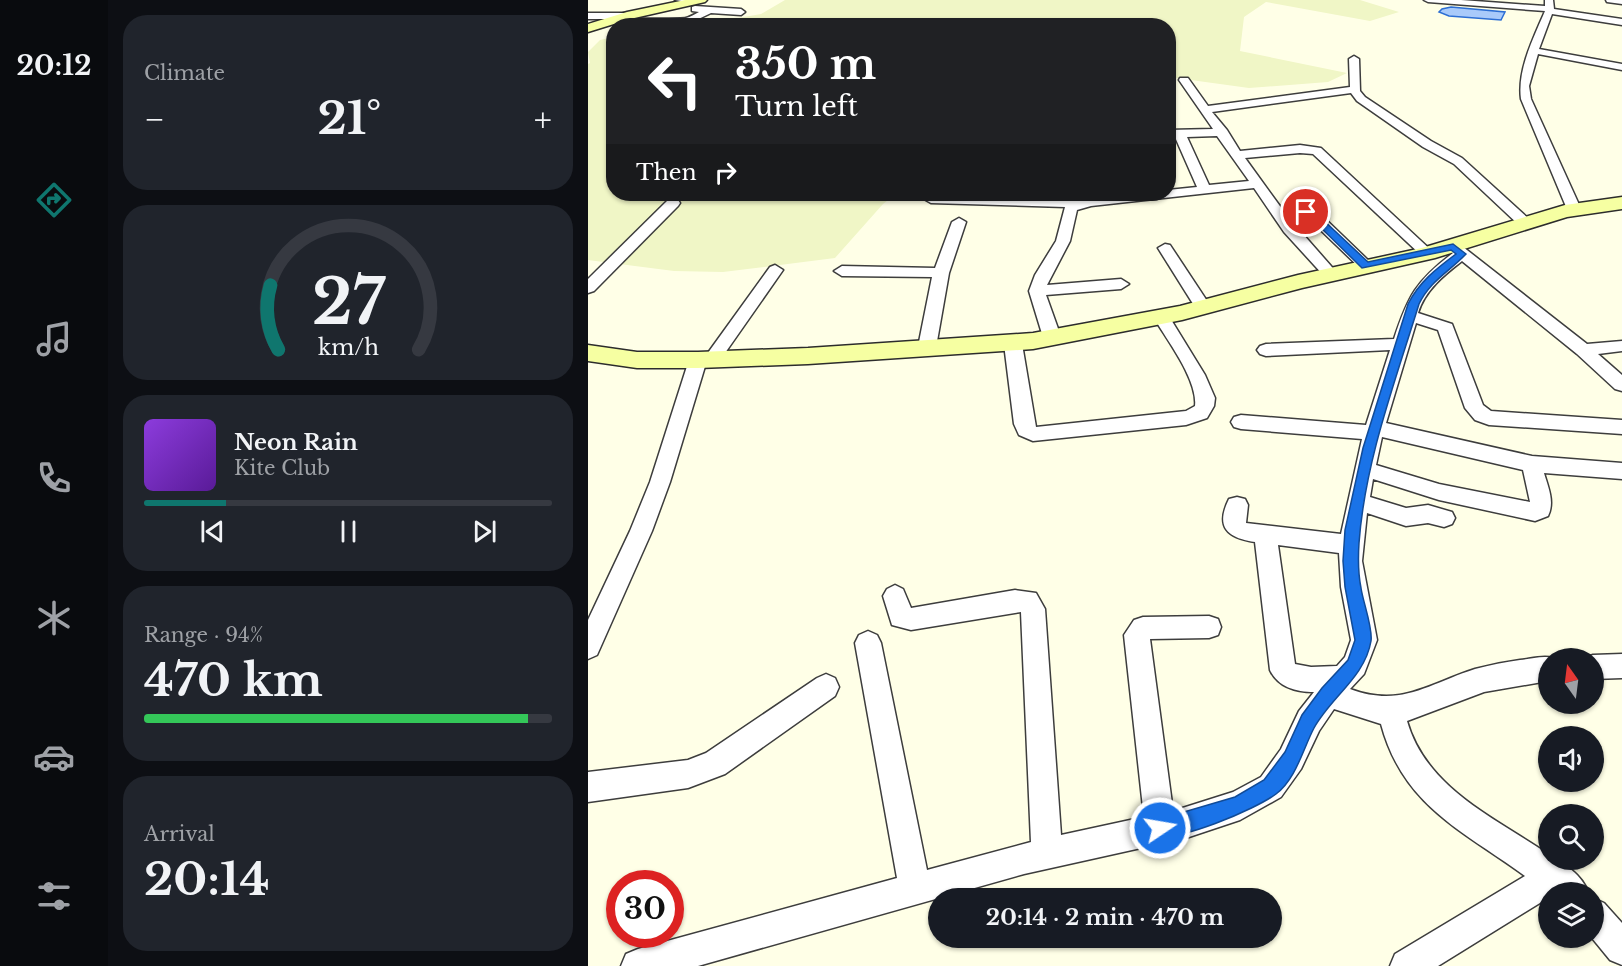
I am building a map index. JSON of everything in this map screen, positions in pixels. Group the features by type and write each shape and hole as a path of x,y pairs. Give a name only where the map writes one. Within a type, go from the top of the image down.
{"street":[{"path":"679,0 741,12"},
{"path":"1428,0 1550,7 1622,22"},
{"path":"1533,0 1550,7"},
{"path":"1610,0 1622,2"},
{"path":"619,18 667,7 701,4"},
{"path":"694,18 701,4"},
{"path":"1550,7 1524,86 1526,99 1574,209"},
{"path":"588,16 622,17"},
{"path":"588,28 606,22"},
{"path":"1535,51 1622,68"},
{"path":"1354,59 1355,89 1361,99 1427,144 1458,160 1525,223"},
{"path":"1184,80 1278,214 1330,274"},
{"path":"1205,110 1355,89"},
{"path":"1176,134 1222,132"},
{"path":"1176,138 1205,190"},
{"path":"1237,155 1300,149 1317,152 1427,253"},
{"path":"1176,193 1258,184"},
{"path":"1052,337 1037,291 1043,275 1063,241 1072,201 1099,201"},
{"path":"588,288 673,203"},
{"path":"588,353 637,360 705,360 1013,344 1162,318 1330,274 1427,253 1457,250 1525,223 1574,209 1622,203"},
{"path":"1278,214 1311,213 1366,266"},
{"path":"927,347 941,273 959,222"},
{"path":"1166,248 1203,307"},
{"path":"638,966 1047,853 1186,823 1240,805 1271,787 1292,759 1309,721 1355,665 1364,640 1350,561 1365,469 1401,344 1420,290 1457,250"},
{"path":"1457,250 1583,350 1622,385"},
{"path":"588,647 641,531 705,360 775,270"},
{"path":"842,271 941,273"},
{"path":"1037,291 1121,284"},
{"path":"1410,316 1446,328 1475,408 1482,416 1622,427"},
{"path":"1013,344 1024,424 1026,430 1033,435 1186,418 1198,414 1205,407 1206,398 1162,318"},
{"path":"1266,350 1401,344"},
{"path":"1583,350 1622,346"},
{"path":"1241,422 1375,430 1532,464 1622,471"},
{"path":"1365,469 1439,492 1535,512 1540,510 1541,504 1532,464"},
{"path":"1358,502 1406,517 1428,514 1444,518"},
{"path":"1237,505 1234,524 1240,531 1352,545"},
{"path":"1265,535 1283,670 1289,677 1336,686 1368,709 1391,711 1415,705 1478,681 1538,670"},
{"path":"895,596 901,617 911,619 1015,601 1027,601 1033,609 1047,853"},
{"path":"1160,828 1137,635 1143,628 1209,627"},
{"path":"868,643 915,889"},
{"path":"1604,667 1622,666"},
{"path":"588,787 688,774 715,764 826,687"},
{"path":"1391,711 1402,747 1411,764 1427,782 1470,822 1560,882"},
{"path":"1407,966 1538,897"},
{"path":"1604,927 1622,948"}],"green space":[{"path":"785,0 1360,0 1399,12 1370,21 1266,2 1244,17 1240,51 1347,73 1328,82 1249,88 1176,78 1176,18 738,18 761,14"},
{"path":"606,39 606,201 887,201 835,258 723,272 674,271 588,260 588,64 590,63 588,52 600,40"}],"water":[{"path":"1451,7 1505,12 1501,20 1449,16 1439,12"}],"route":[{"path":"1160,828 1186,823 1240,805 1271,787 1292,759 1309,721 1355,665 1364,640 1350,561 1353,530 1369,448 1413,304 1420,290 1434,275 1462,254 1453,246 1366,266 1311,213 1306,212"}]}
